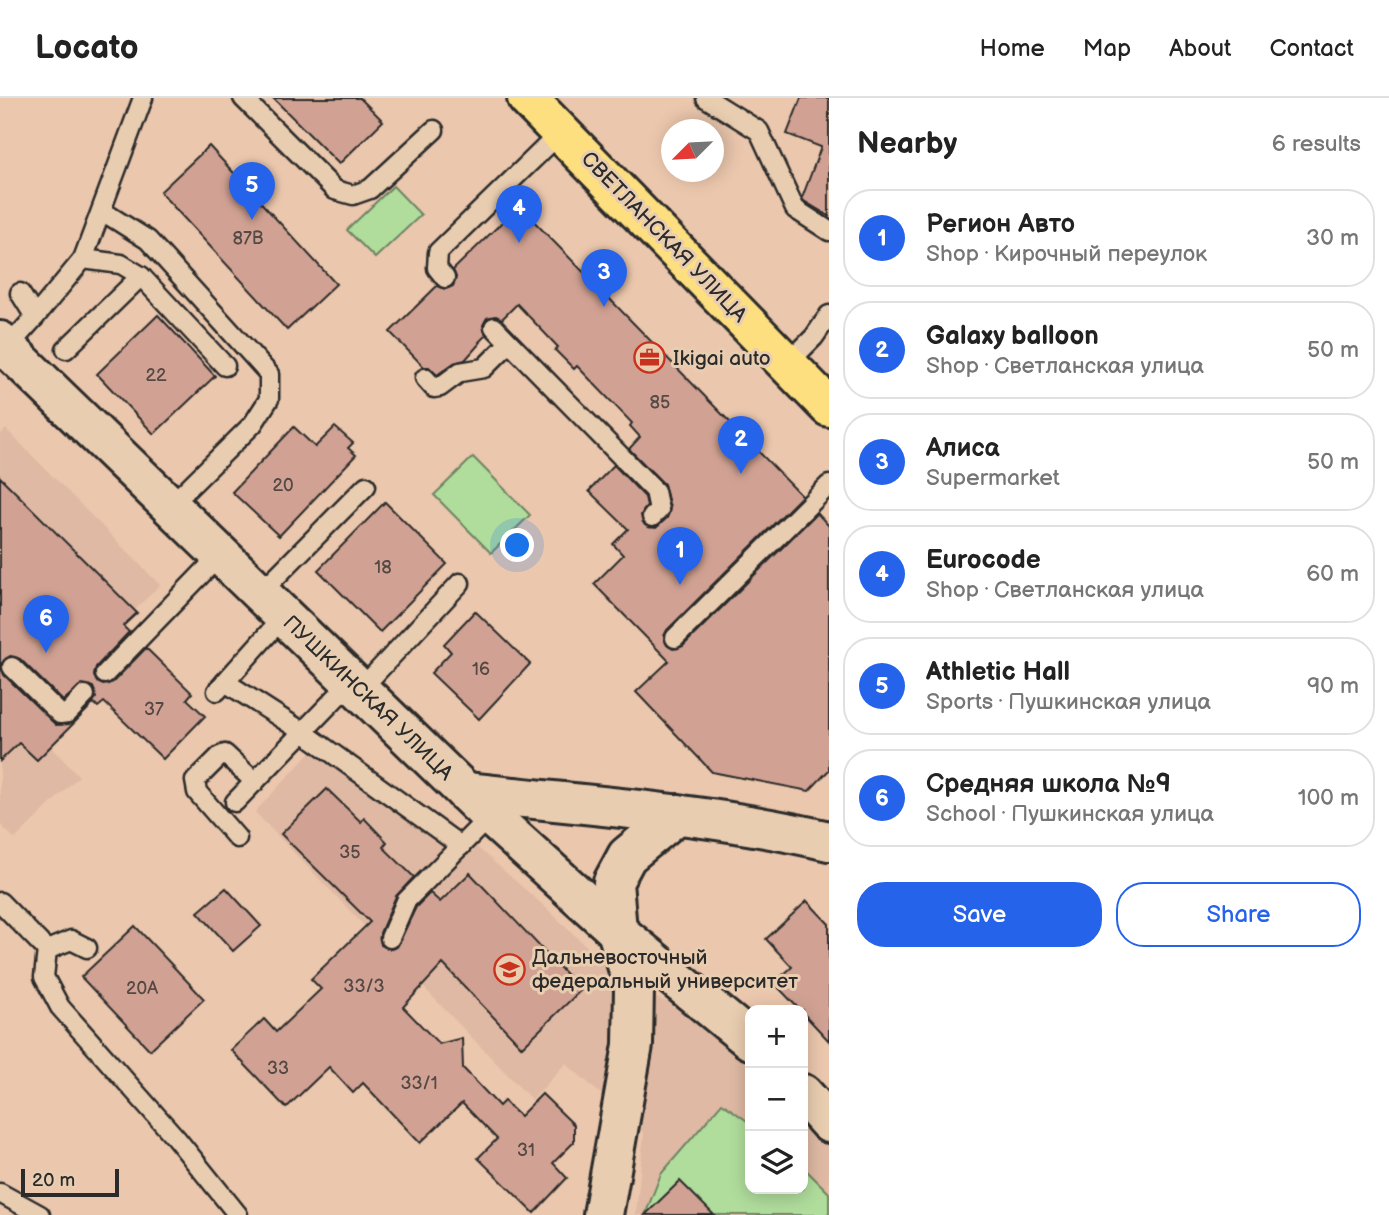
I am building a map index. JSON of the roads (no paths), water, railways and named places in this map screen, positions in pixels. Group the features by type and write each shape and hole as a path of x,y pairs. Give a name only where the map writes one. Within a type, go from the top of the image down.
{"main road":[{"name":"СВЕТЛАНСКАЯ УЛИЦА","path":"546,110 829,407"},
{"name":"ПУШКИНСКАЯ УЛИЦА","path":"4,344 477,804 617,931 745,1036"},
{"path":"477,804 678,814 767,827 829,841"},
{"path":"603,1215 634,1045 634,988 617,931 613,882 627,856 678,814"},
{"path":"808,1100 829,1123"}],"lane":[{"path":"4,344 36,317 83,259 140,105 124,98"},
{"path":"243,98 335,190 353,195 370,189 434,130"},
{"path":"706,98 759,131 795,209 829,230"},
{"path":"445,278 437,268 438,252 546,110"},
{"path":"102,211 148,240 269,374 269,399 253,424 170,506"},
{"path":"83,259 121,264 141,276 225,366"},
{"path":"66,349 141,276"},
{"path":"20,293 36,317"},
{"path":"787,364 814,337 828,317"},
{"path":"494,327 655,491 659,510 652,517"},
{"path":"425,378 434,388 440,387 460,372 484,369 509,343"},
{"path":"675,638 829,485"},
{"path":"366,486 272,605 221,686 303,732 461,846"},
{"path":"105,674 220,555"},
{"path":"235,802 303,732 356,686 460,583"},
{"path":"12,667 60,714 68,713 85,695"},
{"path":"237,838 197,792 195,781 225,754 255,782"},
{"path":"390,938 406,901 461,846 477,804"},
{"path":"0,902 47,950"},
{"path":"47,950 71,940 87,948"},
{"path":"47,950 44,977 60,1007 176,1138 239,1215"},
{"path":"0,1193 40,1215"}],"place":[{"name":"Athletic Hall","path":"252,220"},
{"name":"Eurocode","path":"519,243"},
{"name":"Алиса","path":"604,307"},
{"name":"Ikigai auto","path":"650,358"},
{"name":"Galaxy balloon","path":"741,474"},
{"name":"Регион Авто","path":"680,585"},
{"name":"Средняя школа №9","path":"46,653"},
{"name":"Дальневосточный федеральный университет","path":"509,969"}]}
